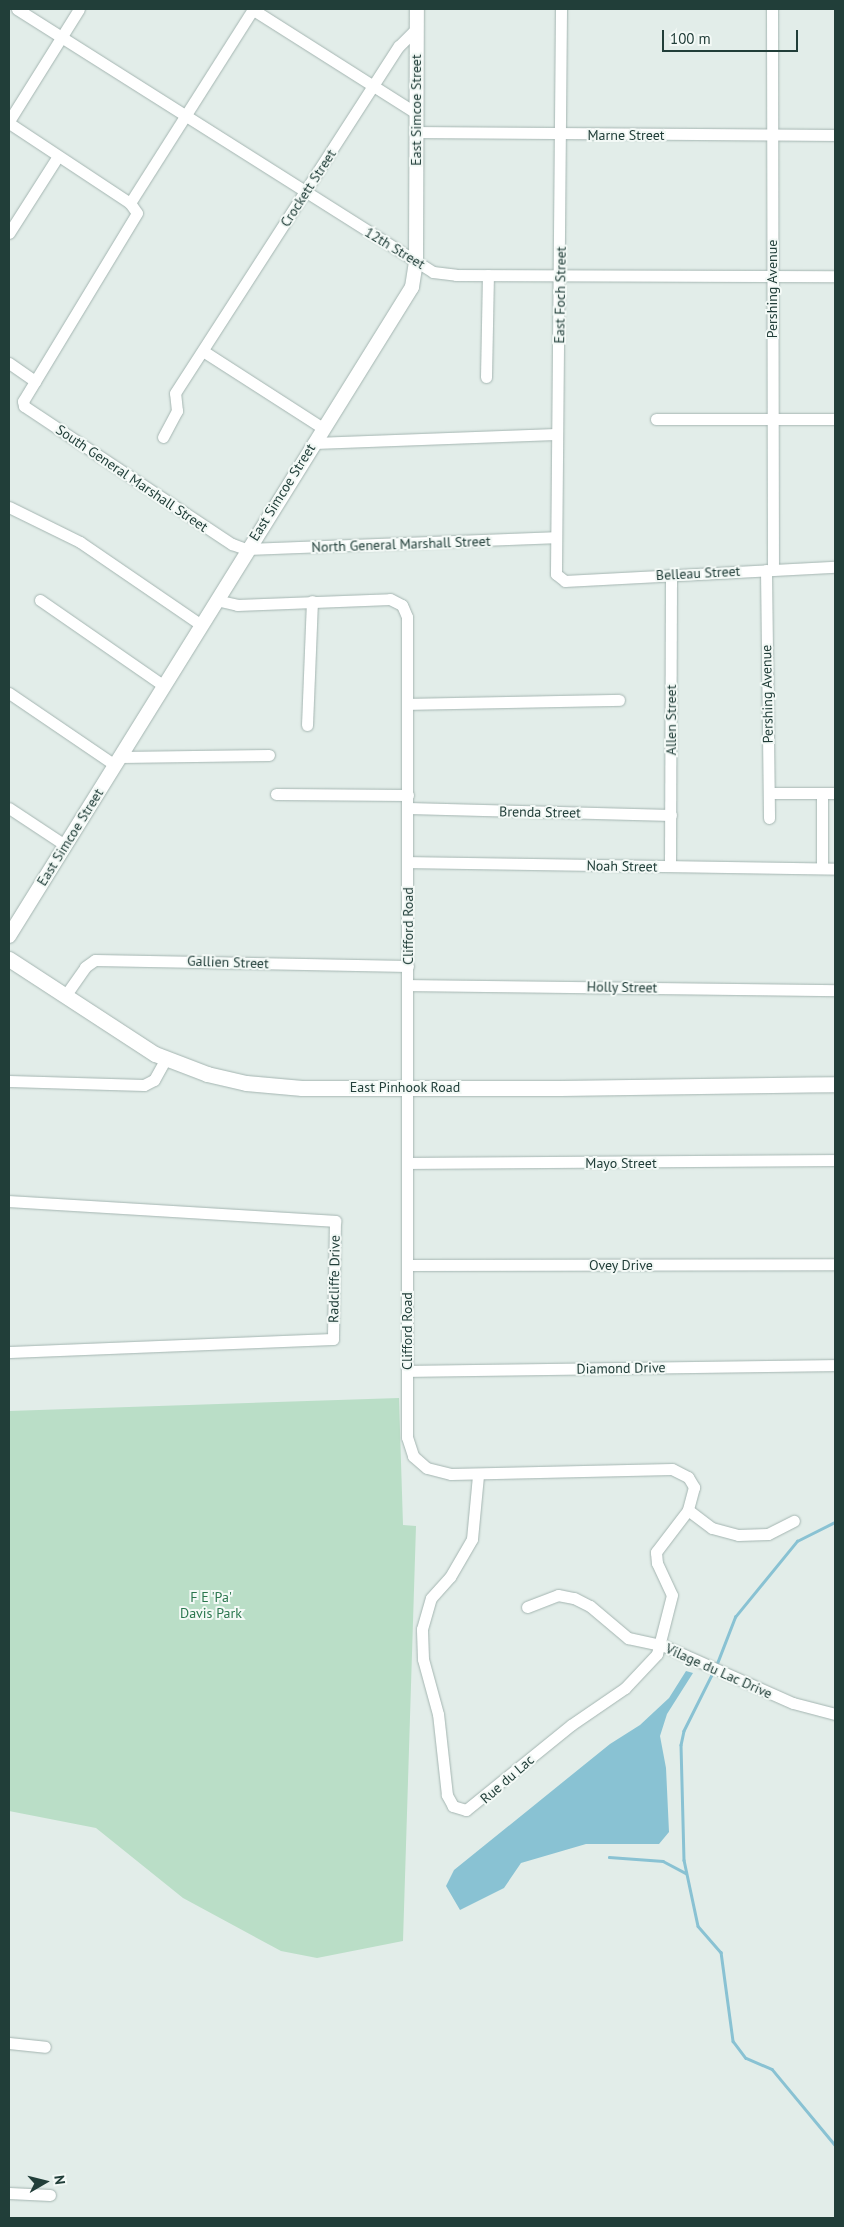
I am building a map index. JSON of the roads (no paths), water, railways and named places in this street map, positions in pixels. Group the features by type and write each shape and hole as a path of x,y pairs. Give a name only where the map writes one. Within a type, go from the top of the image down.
{"main road":[{"name":"East Pinhook Road","path":"9,959 166,1058 222,1078 273,1087 408,1085 613,1088 835,1084"}],"street":[{"name":"12th Street","path":"17,9 305,193 416,262 440,274 835,276"},
{"path":"9,364 35,381 133,224 137,213 130,204 9,122 79,9"},
{"path":"130,204 253,9 416,113"},
{"name":"East Simcoe Street","path":"9,936 246,550 402,306 412,287 416,262 416,9"},
{"name":"East Foch Street","path":"560,579 554,569 558,434 562,134 561,9"},
{"name":"Pershing Avenue","path":"769,818 769,570 772,419 772,9"},
{"name":"Crockett Street","path":"162,437 177,411 175,393 399,46 416,29"},
{"name":"Marne Street","path":"416,132 835,135"},
{"path":"9,232 58,156"},
{"path":"486,377 488,275"},
{"path":"203,351 323,428"},
{"name":"South General Marshall Street","path":"35,381 23,401 24,406 232,544 246,550"},
{"path":"656,419 835,419"},
{"path":"313,443 558,434"},
{"path":"9,507 80,542 201,625"},
{"name":"North General Marshall Street","path":"246,550 556,537"},
{"name":"Belleau Street","path":"560,579 835,567"},
{"name":"Allen Street","path":"670,866 671,575"},
{"name":"Clifford Road","path":"216,600 237,605 380,598 402,605 408,630 408,1438"},
{"path":"40,600 164,686"},
{"path":"307,725 312,601"},
{"path":"9,693 118,761 268,755"},
{"path":"408,704 619,700"},
{"path":"769,793 835,793"},
{"path":"822,793 822,868"},
{"path":"276,794 408,795"},
{"path":"9,808 65,845"},
{"name":"Brenda Street","path":"408,808 671,815"},
{"name":"Noah Street","path":"408,862 835,869"},
{"name":"Gallien Street","path":"66,996 85,967 95,960 408,966"},
{"name":"Holly Street","path":"408,985 835,990"},
{"path":"9,1081 144,1085 158,1076 166,1058"},
{"name":"Mayo Street","path":"407,1163 835,1160"},
{"name":"Radcliffe Drive","path":"9,1201 335,1221 333,1339 9,1352"},
{"name":"Ovey Drive","path":"407,1265 835,1264"},
{"name":"Diamond Drive","path":"407,1371 835,1365"},
{"name":"Rue du Lac","path":"408,1438 413,1456 427,1468 451,1474 478,1475 672,1469 683,1472 692,1483 694,1496 688,1510 660,1545 655,1556 672,1595 662,1645 625,1688 542,1748 472,1809 454,1806 447,1795 438,1714 423,1659 422,1629 431,1598 450,1576 472,1539 478,1475"},
{"path":"688,1510 712,1528 738,1536 768,1534 794,1521"},
{"name":"Vilage du Lac Drive","path":"528,1607 566,1595 590,1606 628,1638 662,1645 793,1703 835,1714"},
{"path":"9,2043 45,2047"},
{"path":"9,2193 50,2195"}],"water":[{"path":"686,1671 693,1673 667,1714 660,1736 666,1768 669,1832 659,1844 586,1844 521,1863 504,1888 460,1910 446,1886 454,1870 610,1744 640,1725 669,1698"}],"waterway":[{"path":"716,1666 735,1617 797,1541 835,1522"},
{"path":"714,1671 684,1731 681,1745 684,1860 698,1926 721,1952 733,2041 746,2058 772,2069 835,2145"},
{"path":"609,1857 663,1861 686,1873"}],"park label":[{"name":"F E 'Pa' Davis Park","path":"211,1605"}]}
